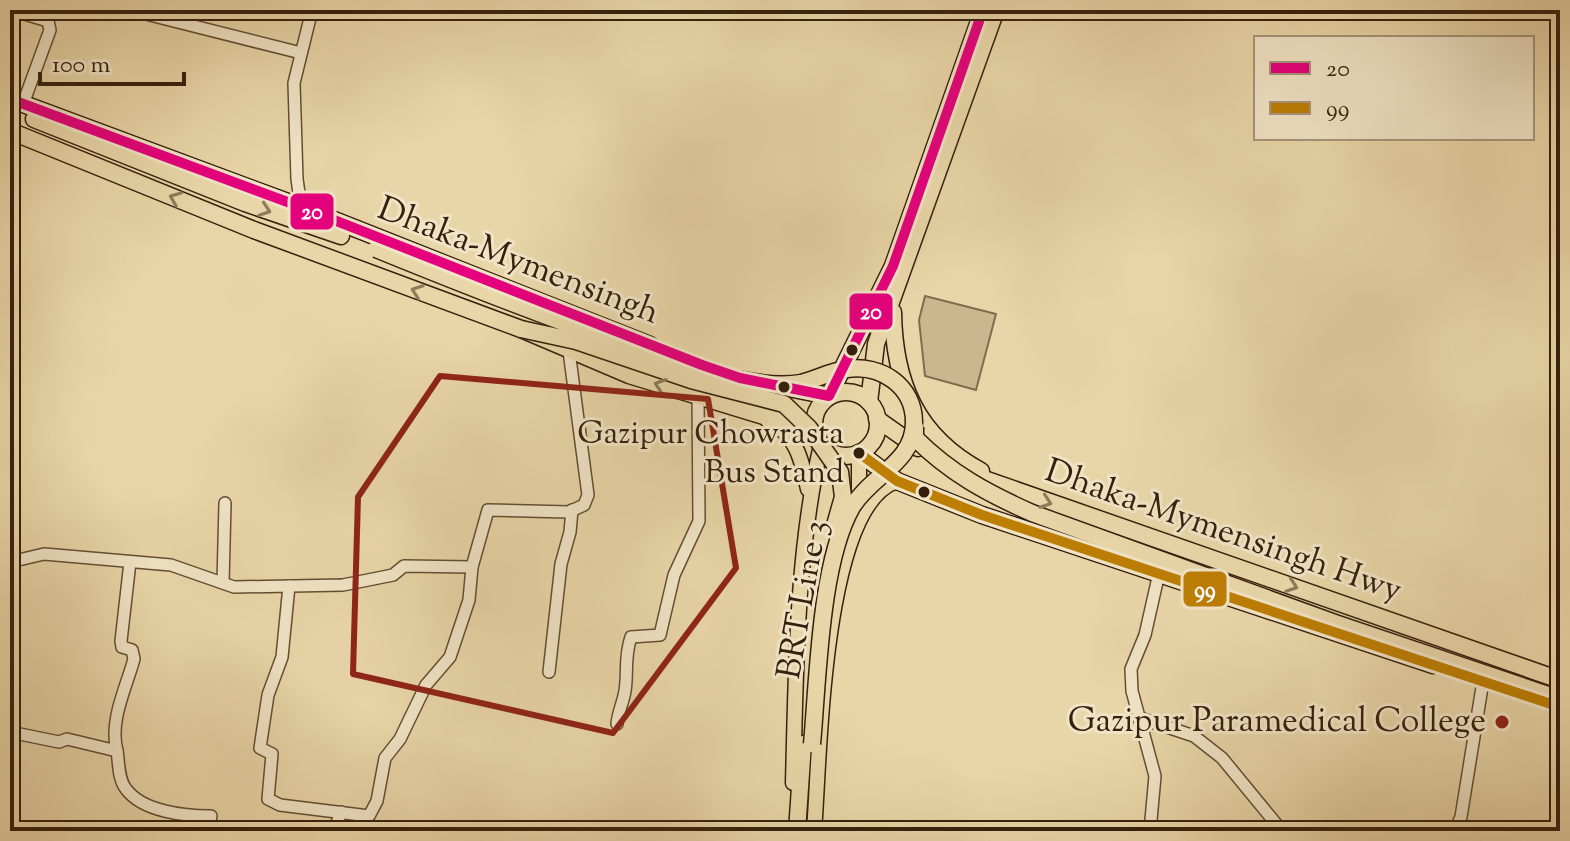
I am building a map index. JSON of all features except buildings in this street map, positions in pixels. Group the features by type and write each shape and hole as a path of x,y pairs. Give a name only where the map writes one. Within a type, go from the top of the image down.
{"highway":[{"path":"818,438 816,412 829,396 893,266 983,10"},
{"path":"859,453 874,439 877,419 869,402 876,344 996,10"},
{"name":"Dhaka-Mymensingh","path":"14,104 301,207 702,365 740,378 829,396 855,393 869,402"},
{"path":"14,104 245,203 376,249 497,300 713,375 785,385 849,369 878,371 902,388 910,398 915,438 948,470 992,496 1032,513 1560,699"},
{"name":"Dhaka-Mymensingh","path":"10,131 254,230 521,329 569,351 818,438 839,455 859,453"},
{"path":"330,221 357,242"},
{"path":"893,302 897,369 907,396 923,422 955,454 1013,491"},
{"name":"BRT Line 3","path":"521,329 576,341 691,380 784,404 809,428 835,463 843,485 843,497 813,635 805,831"},
{"name":"Dhaka-Mymensingh Hwy","path":"877,419 927,454 1013,491 1560,680"},
{"name":"BRT Line 3","path":"794,831 821,637 846,518 863,491 902,457 912,441 914,422"},
{"name":"Dhaka-Mymensingh Hwy","path":"859,453 897,481 982,515 1560,707"}],"main road":[{"path":"747,412 779,426 792,441 803,464 809,497"},
{"path":"794,831 797,654 809,497 818,438"},
{"path":"814,831 827,648 855,529 859,453"},
{"path":"855,529 875,494 897,481"}],"street":[{"path":"11,10 48,21 50,30 14,104"},
{"path":"130,10 301,53"},
{"path":"301,207 297,179 294,83 312,10"},
{"path":"289,586 282,657 268,695 260,748 272,754 268,799 280,805 369,816 377,801 385,758 400,739 426,685 450,657 469,600 472,567 488,510 572,510 584,505 588,495 569,351"},
{"path":"617,724 627,678 623,667 631,637 660,635 674,575 699,521 698,397"},
{"path":"223,583 225,503"},
{"path":"549,672 561,564 570,532 572,510"},
{"path":"10,562 44,554 171,565 234,587 362,583 393,575 404,566 472,567"},
{"path":"130,562 121,641 122,647 132,650 134,659 114,731 121,780 139,801 174,813 211,816 208,831"},
{"path":"1150,831 1155,776 1132,691 1131,669 1145,635 1159,573"},
{"path":"1455,831 1461,817 1483,681"},
{"path":"1140,718 1194,736 1213,751 1242,779 1282,831"},
{"path":"10,732 59,742 67,739 117,751"},
{"path":"334,831 341,812"}],"highlighted area":[{"path":"440,376 708,399 736,568 613,733 353,674 358,497"}],"shaded area":[{"path":"925,296 996,314 976,390 925,376 919,320"}],"transit line":[{"name":"20","path":"10,99 301,207 702,365 740,378 829,396 893,266 983,10"},
{"name":"99","path":"859,453 897,481 982,515 1560,707"}],"place":[{"name":"Gazipur Chowrasta Bus Stand","path":"859,453"},
{"name":"Gazipur Paramedical College","path":"1502,722"}]}
